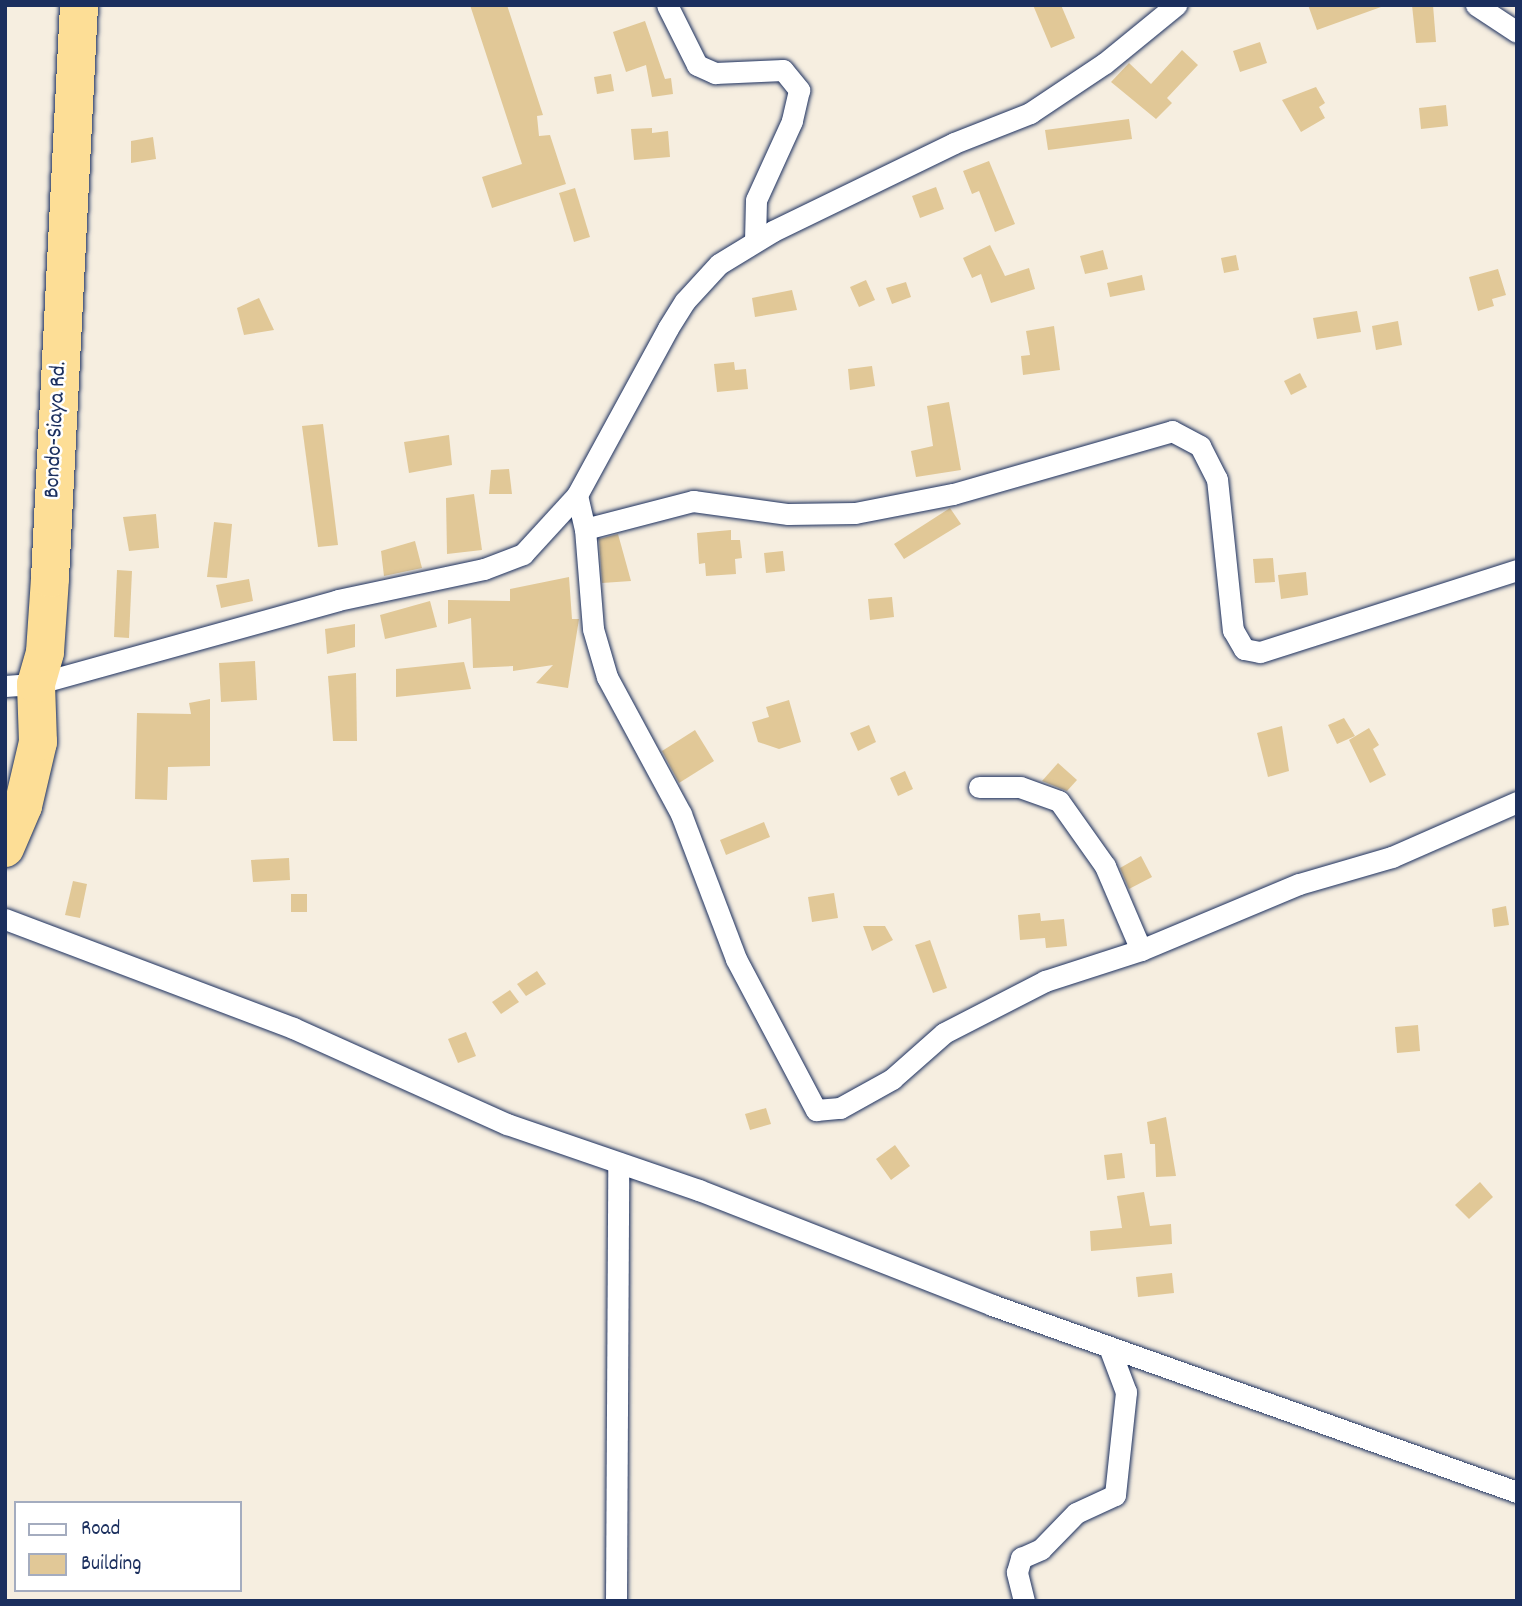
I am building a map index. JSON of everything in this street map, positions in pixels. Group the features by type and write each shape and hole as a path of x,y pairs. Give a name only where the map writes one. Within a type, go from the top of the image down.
{"highway":[{"name":"Bondo-Siaya Rd.","path":"5,848 23,806 38,742 21,685 45,653 79,5"}],"street":[{"path":"667,5 696,65 715,74 783,70 799,90 792,121 756,200 755,240"},
{"path":"21,685 326,603 509,561 537,544 577,495 685,301 719,264 755,240 954,143 1030,113 1105,63 1176,5"},
{"path":"1476,5 1517,32"},
{"path":"585,529 693,501 788,514 855,513 953,494 1172,431 1200,446 1217,479 1233,630 1244,649 1260,652 1517,570"},
{"path":"577,495 585,529 593,629 607,677 681,814 736,959 816,1110 839,1108 892,1079 944,1033 1019,993 1141,950 1299,884 1392,857 1517,802"},
{"path":"979,787 1020,787 1059,801 1105,866 1141,950"},
{"path":"5,919 293,1028 461,1106 1109,1347 1517,1492"},
{"path":"616,1601 618,1163"},
{"path":"1024,1601 1017,1572 1021,1558 1041,1549 1076,1513 1115,1495 1126,1392 1109,1347"}],"building":[{"path":"470,5 507,5 543,115 537,116 539,136 550,135 566,184 492,208 482,177 522,164"},
{"path":"1033,5 1061,5 1075,38 1051,48"},
{"path":"1308,5 1381,5 1381,7 1317,30"},
{"path":"1412,5 1433,5 1436,42 1416,43"},
{"path":"645,21 665,79 671,78 673,94 652,97 646,65 626,72 613,32"},
{"path":"1260,42 1267,63 1240,72 1233,51"},
{"path":"1182,50 1198,65 1167,98 1172,103 1156,119 1111,82 1129,63 1151,84"},
{"path":"611,74 614,91 597,94 594,77"},
{"path":"1316,87 1325,103 1319,107 1325,118 1301,132 1282,100"},
{"path":"1446,105 1448,126 1421,129 1419,108"},
{"path":"1129,119 1132,139 1048,150 1045,130"},
{"path":"652,128 652,133 668,131 670,157 634,160 631,129"},
{"path":"153,137 156,159 131,163 131,141"},
{"path":"989,161 1015,224 995,232 979,191 972,194 963,171"},
{"path":"936,187 944,209 920,218 912,196"},
{"path":"575,188 590,237 574,242 559,193"},
{"path":"990,245 1005,276 1029,268 1035,289 991,303 981,274 972,278 963,258"},
{"path":"1103,250 1108,269 1085,274 1080,256"},
{"path":"1236,255 1239,270 1224,273 1221,258"},
{"path":"1498,269 1506,295 1492,299 1494,306 1478,311 1469,277"},
{"path":"1142,275 1145,290 1110,297 1107,283"},
{"path":"866,280 875,300 859,307 850,287"},
{"path":"906,282 911,297 892,304 886,288"},
{"path":"792,290 797,310 755,317 752,298"},
{"path":"259,298 274,330 244,335 237,308"},
{"path":"1357,311 1361,332 1317,339 1313,318"},
{"path":"1398,321 1402,345 1376,350 1372,326"},
{"path":"1054,326 1060,370 1023,375 1021,356 1030,355 1026,331"},
{"path":"734,362 735,370 746,369 748,389 717,392 714,364"},
{"path":"872,366 875,386 850,390 848,369"},
{"path":"1300,373 1307,387 1291,395 1284,381"},
{"path":"949,402 961,470 916,477 911,451 933,446 927,406"},
{"path":"323,424 338,545 318,547 302,426"},
{"path":"449,435 452,465 409,473 404,442"},
{"path":"509,469 512,494 489,494 491,470"},
{"path":"474,494 482,550 447,554 446,498"},
{"path":"950,508 961,524 904,559 894,544"},
{"path":"156,514 159,548 129,551 123,517"},
{"path":"214,522 232,524 227,578 207,577"},
{"path":"731,530 731,540 740,540 742,558 735,559 736,574 706,576 705,563 699,564 697,533"},
{"path":"618,534 631,581 602,583 599,539"},
{"path":"415,541 422,568 384,576 381,551"},
{"path":"783,551 785,571 766,573 764,553"},
{"path":"1273,558 1275,582 1255,583 1253,559"},
{"path":"117,570 132,571 129,638 114,637"},
{"path":"1306,572 1308,595 1281,599 1278,575"},
{"path":"569,577 572,619 579,619 568,688 536,683 553,665 513,671 513,666 473,668 471,618 448,624 448,600 510,601 510,589"},
{"path":"249,579 253,601 221,608 216,585"},
{"path":"892,597 894,617 870,620 868,599"},
{"path":"430,601 437,627 385,639 380,615"},
{"path":"355,624 355,647 327,654 325,629"},
{"path":"255,661 257,700 221,702 219,663"},
{"path":"464,662 471,689 396,697 396,669"},
{"path":"356,673 357,741 333,741 328,676"},
{"path":"210,699 210,766 168,767 167,800 135,799 137,713 191,714 189,703"},
{"path":"789,700 801,742 779,749 758,742 752,722 769,717 766,707"},
{"path":"1344,718 1355,736 1337,744 1328,725"},
{"path":"869,725 876,742 858,751 850,733"},
{"path":"1282,726 1289,771 1268,777 1257,733"},
{"path":"1369,728 1379,745 1373,749 1386,775 1370,783 1349,740"},
{"path":"695,730 714,761 679,783 662,751"},
{"path":"1058,763 1077,780 1067,791 1042,781"},
{"path":"905,771 913,789 898,796 890,778"},
{"path":"764,822 770,837 726,855 720,840"},
{"path":"1141,856 1152,877 1129,889 1120,868"},
{"path":"289,858 290,880 253,882 251,860"},
{"path":"73,881 87,884 80,918 65,915"},
{"path":"834,893 838,918 812,922 808,897"},
{"path":"291,894 307,894 307,912 291,912"},
{"path":"1506,906 1509,925 1494,927 1492,909"},
{"path":"1040,913 1041,921 1064,919 1067,946 1046,948 1045,938 1020,940 1018,915"},
{"path":"863,926 885,926 893,940 872,951"},
{"path":"930,940 947,988 933,993 915,945"},
{"path":"537,971 546,984 526,996 517,984"},
{"path":"510,990 519,1002 501,1014 492,1002"},
{"path":"1418,1025 1420,1051 1397,1053 1395,1027"},
{"path":"466,1032 476,1056 458,1063 448,1039"},
{"path":"766,1108 771,1124 750,1130 745,1114"},
{"path":"1166,1117 1176,1176 1156,1177 1155,1144 1150,1144 1147,1122"},
{"path":"895,1145 910,1166 891,1180 876,1159"},
{"path":"1122,1153 1125,1178 1107,1180 1104,1155"},
{"path":"1480,1182 1493,1197 1469,1219 1455,1205"},
{"path":"1144,1192 1150,1226 1171,1224 1172,1244 1091,1251 1090,1231 1122,1228 1117,1196"},
{"path":"1172,1273 1174,1293 1138,1297 1136,1277"}]}
